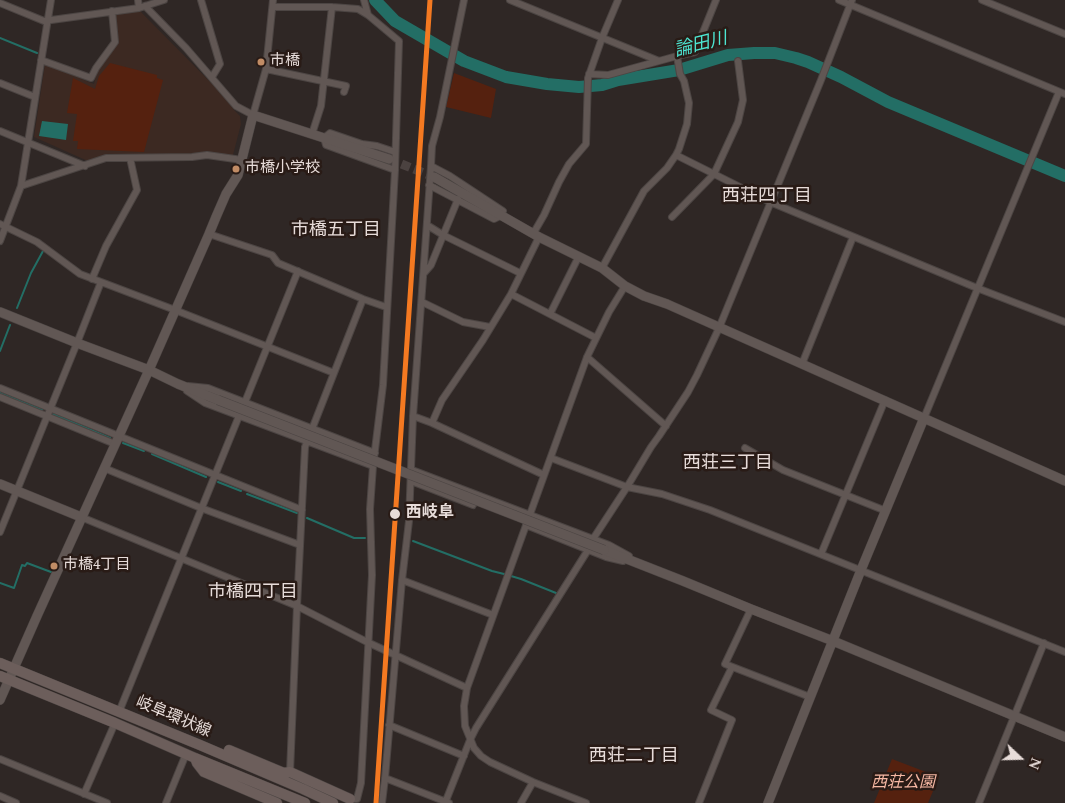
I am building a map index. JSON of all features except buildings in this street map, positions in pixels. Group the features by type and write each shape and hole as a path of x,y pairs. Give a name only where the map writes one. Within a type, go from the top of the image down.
{"main road":[{"name":"岐阜環状線","path":"0,663 200,745 333,803"},
{"name":"岐阜環状線","path":"4,678 305,803"},
{"path":"200,745 207,742 214,744 284,773 290,772 350,801"},
{"path":"190,756 204,772 277,803"}],"street":[{"path":"0,241 3,225 21,186 51,0"},
{"path":"138,0 142,7 212,77 236,106 253,115 324,138 392,156"},
{"path":"0,4 44,21 142,7 164,0"},
{"path":"201,0 220,64 212,77"},
{"path":"364,0 368,14"},
{"path":"382,803 402,580 409,528 414,416 427,226 432,181 432,146 440,117 464,0"},
{"path":"510,0 660,61"},
{"path":"432,423 442,400 483,340 511,294 540,222 569,164 586,144 588,76 618,0"},
{"path":"588,76 608,75 695,52 716,0"},
{"path":"770,802 861,570 977,288 1033,153 1062,93 851,2 839,0"},
{"path":"982,0 1065,34"},
{"path":"593,539 688,392 719,328 822,78 851,2"},
{"path":"0,700 4,678 14,668 210,234 226,194 238,175 266,69 273,4 358,9 368,14 399,40 392,156 395,170 383,385 373,466 370,519 372,575 361,783 358,799 350,801"},
{"path":"312,134 321,106 332,7"},
{"path":"41,60 91,78 115,42 112,11"},
{"path":"602,268 644,191 668,168 676,155 687,124 689,104 677,58"},
{"path":"672,217 714,174 738,122 743,100 738,61"},
{"path":"266,69 346,86 344,92"},
{"path":"0,83 35,97"},
{"path":"0,131 86,166"},
{"path":"324,138 326,145 395,170"},
{"path":"21,186 106,158 192,157 207,155 242,160"},
{"path":"676,155 770,202 977,288 1065,322"},
{"path":"92,279 106,246 136,190 130,158"},
{"path":"431,166 450,176 503,211 500,216 494,219 458,199 432,181"},
{"path":"432,181 477,201 500,216 602,268 625,286 644,296 667,304 1065,481"},
{"path":"424,273 431,265 458,199"},
{"path":"3,225 37,242 80,274 334,373"},
{"path":"427,226 520,273"},
{"path":"210,234 272,255 278,263 386,307"},
{"path":"802,364 853,237"},
{"path":"550,314 578,256"},
{"path":"245,402 298,271"},
{"path":"0,532 101,282"},
{"path":"586,803 532,782 490,762 477,752 464,726 464,706 467,688 587,357 609,312 625,286"},
{"path":"511,294 596,338"},
{"path":"290,772 305,447 363,299"},
{"path":"422,302 463,322 490,327"},
{"path":"0,312 77,344 149,370 218,400 833,640 1065,737"},
{"path":"587,357 666,426"},
{"path":"178,384 208,388 375,453"},
{"path":"178,384 205,403 373,466"},
{"path":"0,388 50,408 117,440"},
{"path":"0,397 47,416 214,475 302,510"},
{"path":"821,554 884,400"},
{"path":"119,712 239,416"},
{"path":"414,416 544,475"},
{"path":"746,448 783,470 886,511"},
{"path":"551,458 627,487 662,494 710,510 1065,652"},
{"path":"104,468 201,508 300,545"},
{"path":"412,470 609,545 649,567"},
{"path":"412,481 473,505"},
{"path":"0,484 297,606 367,642 467,688"},
{"path":"526,525 606,557 649,567"},
{"path":"385,778 446,802 470,740 588,550"},
{"path":"402,580 493,615"},
{"path":"751,609 725,664 810,697"},
{"path":"979,803 1044,644"},
{"path":"699,803 732,720 711,710 732,667"},
{"path":"85,803 86,795 115,723"},
{"path":"389,725 464,756"},
{"path":"166,803 190,756"},
{"path":"1,762 107,803"},
{"path":"521,803 532,782"},
{"path":"0,796 16,803"}],"shaded area":[{"path":"140,11 224,96 240,116 241,124 233,155 230,157 206,154 90,162 34,137 45,64 94,84 97,72 118,43 114,17 116,13"}],"green space":[{"path":"110,63 157,75 157,78 163,80 144,152 77,149 78,141 73,141 77,114 67,113 73,78 95,89 99,76"},
{"path":"454,73 496,89 491,118 446,107"},
{"name":"西荘公園","path":"892,759 939,777 928,803 874,803"}],"water":[{"path":"42,121 68,124 66,140 39,136"}],"waterway":[{"name":"論田川","path":"375,0 395,21 464,61 506,77 547,84 579,87 602,85 618,80 679,70 728,55 775,53 796,58 841,77 888,102 1065,176"},
{"path":"0,38 37,53"},
{"path":"17,308 31,273 43,251"},
{"path":"0,351 10,325"},
{"path":"0,393 42,410"},
{"path":"53,414 110,438"},
{"path":"123,443 144,451"},
{"path":"152,454 206,477"},
{"path":"218,482 241,491"},
{"path":"247,494 297,513"},
{"path":"307,518 354,538 365,538"},
{"path":"413,541 504,574"},
{"path":"0,583 14,588 22,565 25,566 27,563 51,572"},
{"path":"511,576 556,593"}],"tunnel":[{"path":"389,159 434,177"}],"transit line":[{"path":"376,803 430,0"}],"place":[{"name":"市橋","path":"261,62"},
{"name":"市橋小学校","path":"236,169"},
{"name":"西岐阜","path":"395,514"},
{"name":"市橋4丁目","path":"54,566"}],"district":[{"name":"西荘四丁目","path":"767,197"},
{"name":"市橋五丁目","path":"336,231"},
{"name":"西荘三丁目","path":"728,464"},
{"name":"市橋四丁目","path":"253,593"},
{"name":"西荘二丁目","path":"634,757"}]}
